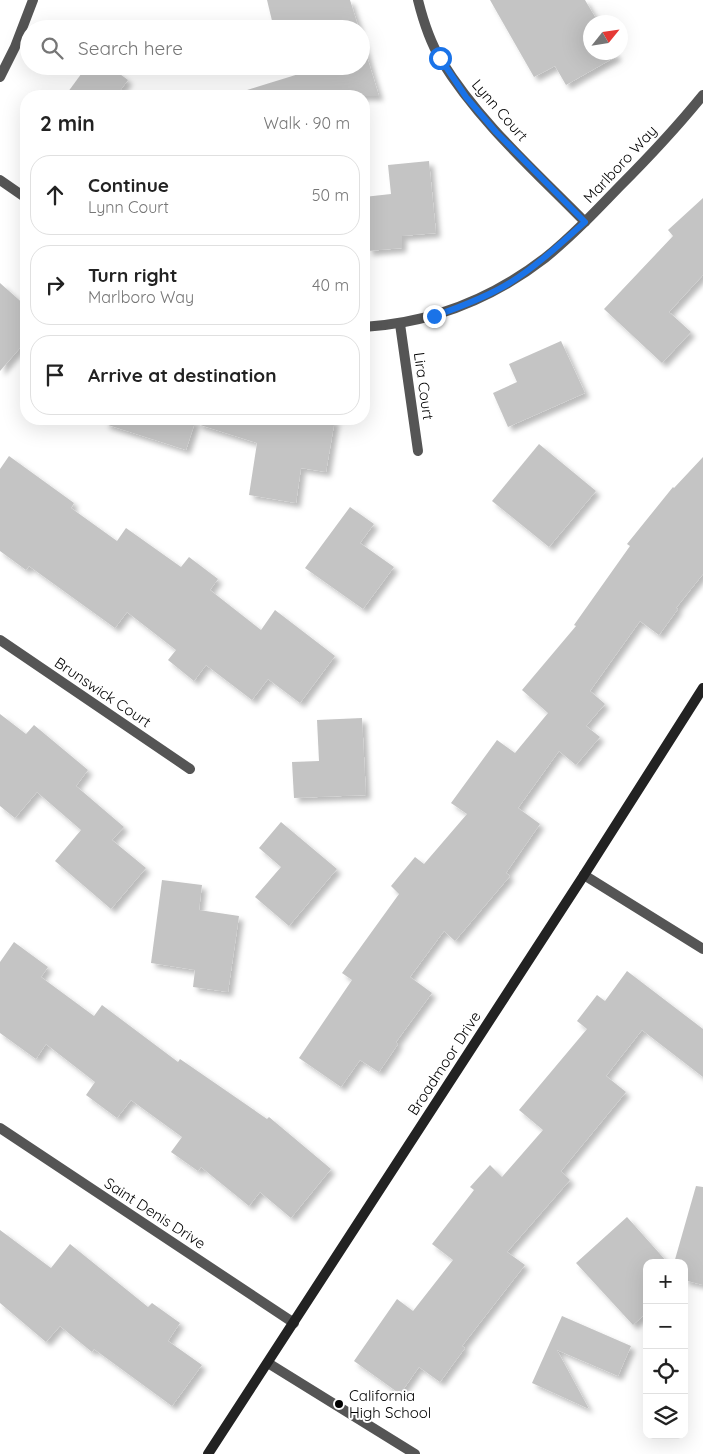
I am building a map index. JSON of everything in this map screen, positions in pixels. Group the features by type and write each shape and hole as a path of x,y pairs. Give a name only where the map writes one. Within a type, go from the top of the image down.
{"street":[{"path":"26,20 33,0"},
{"name":"Lynn Court","path":"418,0 423,21 440,58 466,97 496,132 585,222"},
{"path":"0,77 20,35"},
{"name":"Marlboro Way","path":"370,326 400,324 434,316 465,305 510,282 545,258 585,222 643,163 703,95"},
{"path":"0,180 20,194"},
{"name":"Lira Court","path":"400,324 418,451"},
{"name":"Brunswick Court","path":"0,640 190,769"},
{"name":"Broadmoor Drive","path":"208,1454 584,875 703,688"},
{"path":"584,875 703,949"},
{"name":"Saint Denis Drive","path":"0,1128 294,1323"},
{"path":"268,1363 410,1453"}],"building":[{"path":"267,0 350,0 356,20 272,20"},
{"path":"490,0 585,0 594,15 583,15 583,60 610,60 566,85 555,66 534,77"},
{"path":"370,66 379,96 370,96 370,90 247,90 296,75 370,75"},
{"path":"80,75 121,75 128,80 120,90 69,90"},
{"path":"429,161 436,233 402,236 402,248 370,251 370,196 391,194 388,165"},
{"path":"703,198 703,275 669,312 691,332 662,363 604,309 673,236 668,230"},
{"path":"0,283 20,301 20,348 0,371"},
{"path":"561,341 585,393 508,427 493,393 517,382 509,364"},
{"path":"108,425 194,425 186,450"},
{"path":"200,425 334,425 326,472 301,468 296,503 249,495 257,443"},
{"path":"539,444 596,491 549,547 492,501"},
{"path":"9,456 74,503 71,508 117,541 126,528 181,567 189,557 218,579 210,590 261,630 275,610 335,656 300,703 268,679 252,700 206,665 194,681 168,660 176,650 127,612 115,628 29,566 26,570 0,551 0,469"},
{"path":"703,457 703,574 676,608 678,609 659,635 640,621 590,691 605,704 586,726 600,737 576,765 559,751 518,808 540,824 506,873 510,876 455,941 444,931 410,977 432,993 396,1042 398,1044 379,1072 360,1060 341,1087 299,1058 352,980 342,973 399,894 391,886 415,857 424,864 467,814 451,803 497,740 515,753 548,713 522,690 576,626 574,625 630,546 627,544 673,487"},
{"path":"350,507 374,524 360,543 394,567 363,609 305,568"},
{"path":"0,714 26,734 34,725 88,770 76,786 124,827 112,840 146,868 111,909 55,861 81,830 37,792 15,818 0,806"},
{"path":"362,718 366,795 294,798 292,762 319,761 317,720"},
{"path":"281,822 337,869 289,926 255,897 281,867 259,848"},
{"path":"162,880 202,885 199,910 239,916 228,992 193,987 195,970 151,963"},
{"path":"14,942 48,967 41,977 94,1016 102,1005 178,1062 180,1059 267,1119 269,1117 331,1169 291,1218 260,1192 249,1206 201,1167 198,1171 171,1152 182,1137 131,1100 117,1118 86,1095 95,1082 46,1044 36,1059 0,1033 0,962"},
{"path":"627,971 703,1029 703,1077 642,1030 606,1076 626,1092 561,1171 570,1180 507,1252 525,1265 462,1346 465,1348 440,1382 419,1367 400,1394 354,1361 397,1299 413,1311 453,1260 432,1244 474,1190 470,1187 490,1165 502,1177 543,1130 519,1110 587,1029 577,1021 597,995 605,1001"},
{"path":"696,1186 703,1187 703,1285 688,1281 688,1259 675,1259"},
{"path":"627,1217 664,1259 643,1259 643,1316 633,1325 576,1263"},
{"path":"0,1230 51,1268 70,1244 148,1307 152,1303 180,1323 168,1341 202,1365 172,1406 94,1349 92,1352 60,1326 46,1342 0,1303"},
{"path":"562,1316 631,1346 618,1376 557,1350 589,1409 532,1383"}],"place":[{"name":"California High School","path":"339,1404"}],"route":[{"path":"434,316 465,305 510,282 545,258 585,222 496,132 466,97 440,58"}]}
